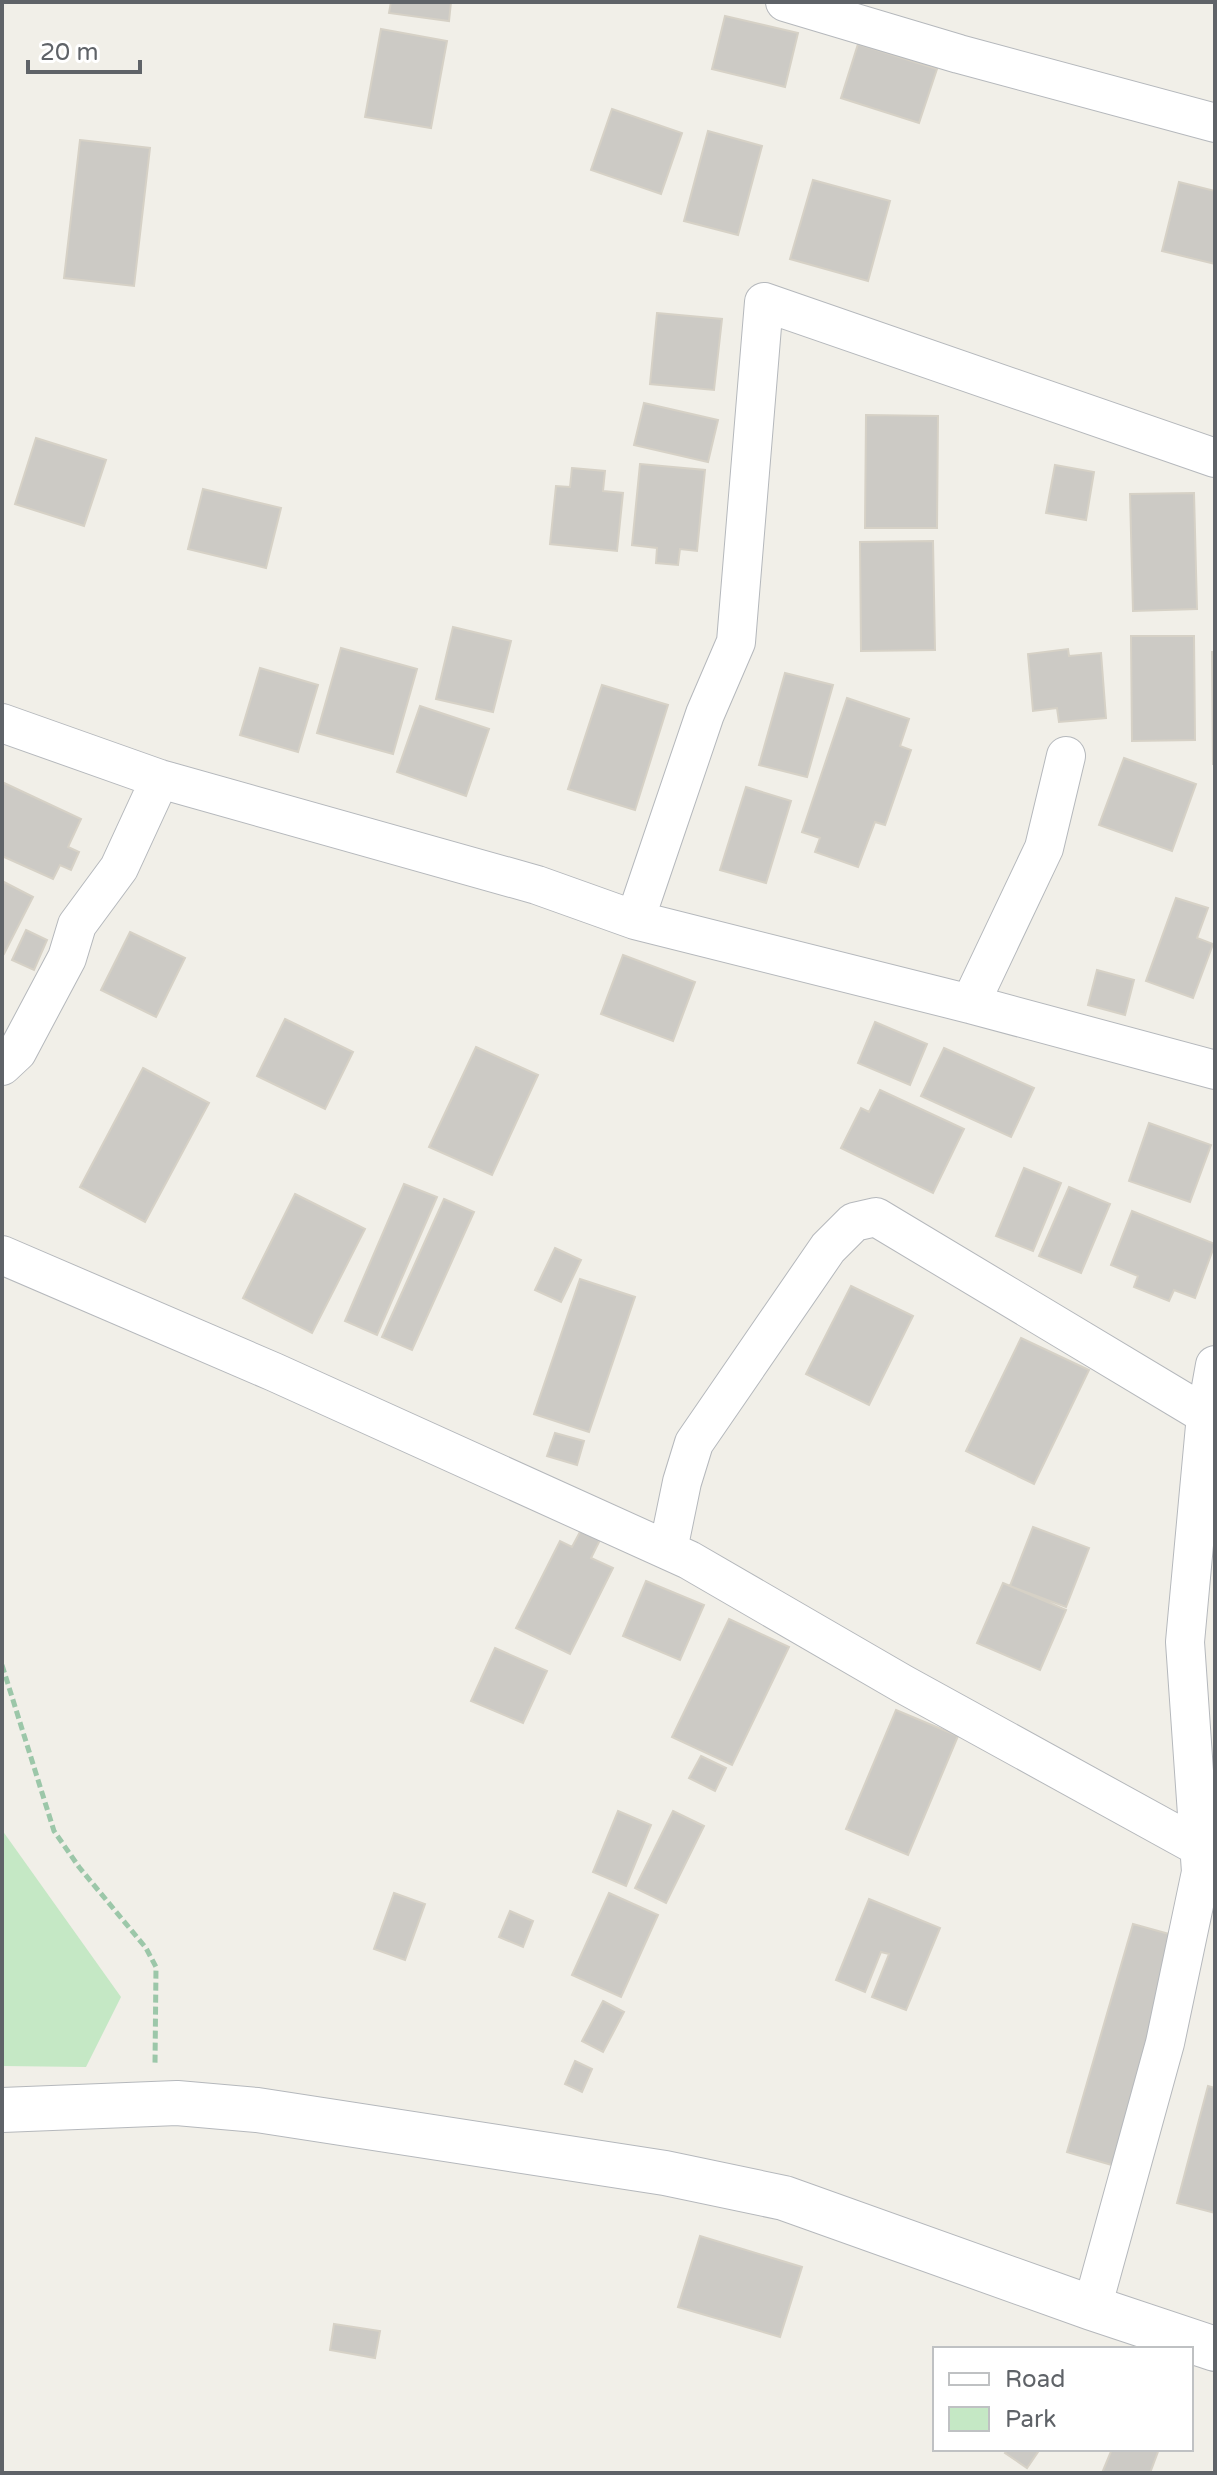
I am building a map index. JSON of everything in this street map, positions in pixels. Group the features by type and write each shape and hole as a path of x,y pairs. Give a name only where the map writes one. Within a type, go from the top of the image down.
{"street":[{"path":"785,2 959,54 1215,123"},
{"path":"635,920 705,714 736,642 764,302 1215,458"},
{"path":"2,723 160,779 537,885 635,920 970,1004 1215,1070"},
{"path":"970,1004 1044,848 1066,756"},
{"path":"2,1066 17,1052 67,958 77,925 119,868 160,779"},
{"path":"668,1550 682,1482 694,1443 828,1248 854,1222 876,1217 1206,1415"},
{"path":"2,1255 274,1372 689,1560 903,1684 1201,1848"},
{"path":"1092,2308 1165,2043 1201,1872 1185,1642 1206,1415 1215,1365"},
{"path":"2,2110 155,2103 257,2110 665,2173 784,2198 1215,2349"}],"path":[{"path":"2,1665 54,1831 79,1867 146,1948 156,1967 155,2103"}],"green space":[{"path":"2,1830 121,1997 86,2067 2,2066"}],"building":[{"path":"391,2 451,2 449,21 389,13"},
{"path":"725,16 798,33 785,87 712,69"},
{"path":"381,29 447,41 431,128 365,117"},
{"path":"858,44 937,69 919,123 841,98"},
{"path":"612,109 682,133 661,194 591,170"},
{"path":"708,131 762,146 738,235 684,221"},
{"path":"80,140 150,148 134,286 64,278"},
{"path":"813,180 890,201 868,281 790,259"},
{"path":"1179,182 1215,191 1215,264 1162,251"},
{"path":"657,313 722,319 714,390 650,384"},
{"path":"644,403 718,420 708,462 634,445"},
{"path":"866,415 938,416 937,528 865,528"},
{"path":"36,438 106,460 84,526 15,504"},
{"path":"640,464 705,470 697,551 680,549 678,565 656,563 657,548 632,545"},
{"path":"1055,465 1094,472 1086,520 1046,513"},
{"path":"572,468 605,471 603,491 623,493 617,551 550,544 556,486 570,487"},
{"path":"203,489 281,508 266,568 188,549"},
{"path":"1194,493 1197,609 1133,611 1130,494"},
{"path":"933,541 935,650 861,651 860,542"},
{"path":"453,627 511,641 493,712 436,699"},
{"path":"1131,636 1194,636 1195,740 1132,741"},
{"path":"341,648 417,669 393,754 317,733"},
{"path":"1068,649 1069,656 1101,653 1106,718 1059,722 1057,708 1033,711 1028,654"},
{"path":"1212,652 1215,652 1215,764 1213,764"},
{"path":"260,668 318,685 298,752 240,735"},
{"path":"785,673 833,685 807,777 759,765"},
{"path":"602,685 668,705 635,810 568,789"},
{"path":"847,698 909,719 900,746 911,750 885,825 875,822 858,867 815,852 820,838 802,832"},
{"path":"420,706 489,729 466,796 397,772"},
{"path":"1124,758 1196,784 1172,851 1099,825"},
{"path":"2,782 81,819 68,847 79,852 71,870 60,865 53,879 2,856"},
{"path":"746,787 791,801 766,883 720,870"},
{"path":"2,881 33,897 4,954 2,953"},
{"path":"1176,898 1208,908 1197,938 1213,944 1193,998 1146,981"},
{"path":"26,930 47,940 34,970 12,960"},
{"path":"130,932 185,958 156,1017 101,990"},
{"path":"623,955 695,982 673,1041 601,1014"},
{"path":"1097,970 1134,980 1125,1015 1088,1005"},
{"path":"285,1019 353,1052 325,1109 257,1076"},
{"path":"875,1022 927,1044 910,1085 858,1063"},
{"path":"476,1047 538,1075 492,1175 429,1147"},
{"path":"944,1048 1034,1088 1011,1137 921,1096"},
{"path":"143,1068 209,1103 145,1222 80,1187"},
{"path":"880,1090 964,1129 933,1193 841,1148 861,1108 869,1112"},
{"path":"1149,1123 1211,1145 1190,1202 1129,1181"},
{"path":"1024,1168 1061,1183 1033,1251 996,1236"},
{"path":"404,1184 437,1197 377,1335 345,1321"},
{"path":"1069,1187 1110,1204 1081,1273 1039,1256"},
{"path":"295,1194 365,1229 312,1333 243,1298"},
{"path":"444,1199 474,1212 412,1350 382,1337"},
{"path":"1132,1211 1215,1244 1195,1298 1174,1290 1169,1301 1134,1287 1138,1276 1111,1265"},
{"path":"555,1248 581,1260 561,1302 535,1290"},
{"path":"580,1279 635,1297 589,1432 534,1414"},
{"path":"851,1286 913,1316 869,1405 806,1374"},
{"path":"1021,1338 1089,1370 1034,1484 966,1451"},
{"path":"555,1433 584,1441 577,1465 547,1456"},
{"path":"1033,1527 1089,1548 1066,1607 1010,1586"},
{"path":"582,1528 601,1538 591,1558 613,1568 570,1654 516,1628 560,1541 572,1547"},
{"path":"646,1581 704,1605 680,1660 623,1636"},
{"path":"1003,1583 1066,1610 1040,1670 977,1643"},
{"path":"729,1619 789,1647 732,1765 672,1737"},
{"path":"495,1648 547,1671 523,1723 471,1701"},
{"path":"896,1710 958,1736 908,1855 846,1829"},
{"path":"701,1756 726,1768 715,1791 689,1778"},
{"path":"618,1811 651,1825 626,1886 593,1872"},
{"path":"673,1811 704,1826 666,1903 635,1888"},
{"path":"394,1893 425,1904 405,1960 374,1949"},
{"path":"609,1893 658,1915 621,1997 572,1975"},
{"path":"869,1899 940,1928 906,2010 872,1997 889,1954 881,1952 865,1992 836,1980"},
{"path":"510,1911 533,1921 523,1947 499,1937"},
{"path":"1133,1924 1187,1939 1122,2168 1067,2152"},
{"path":"603,2001 624,2012 603,2052 582,2041"},
{"path":"575,2061 592,2069 582,2092 565,2084"},
{"path":"1208,2086 1215,2088 1215,2213 1177,2203"},
{"path":"700,2236 802,2267 780,2337 678,2307"},
{"path":"334,2324 380,2331 375,2358 330,2350"},
{"path":"1006,2451 1039,2451 1027,2468 1005,2453"},
{"path":"1111,2451 1158,2451 1150,2473 1102,2473"}]}
